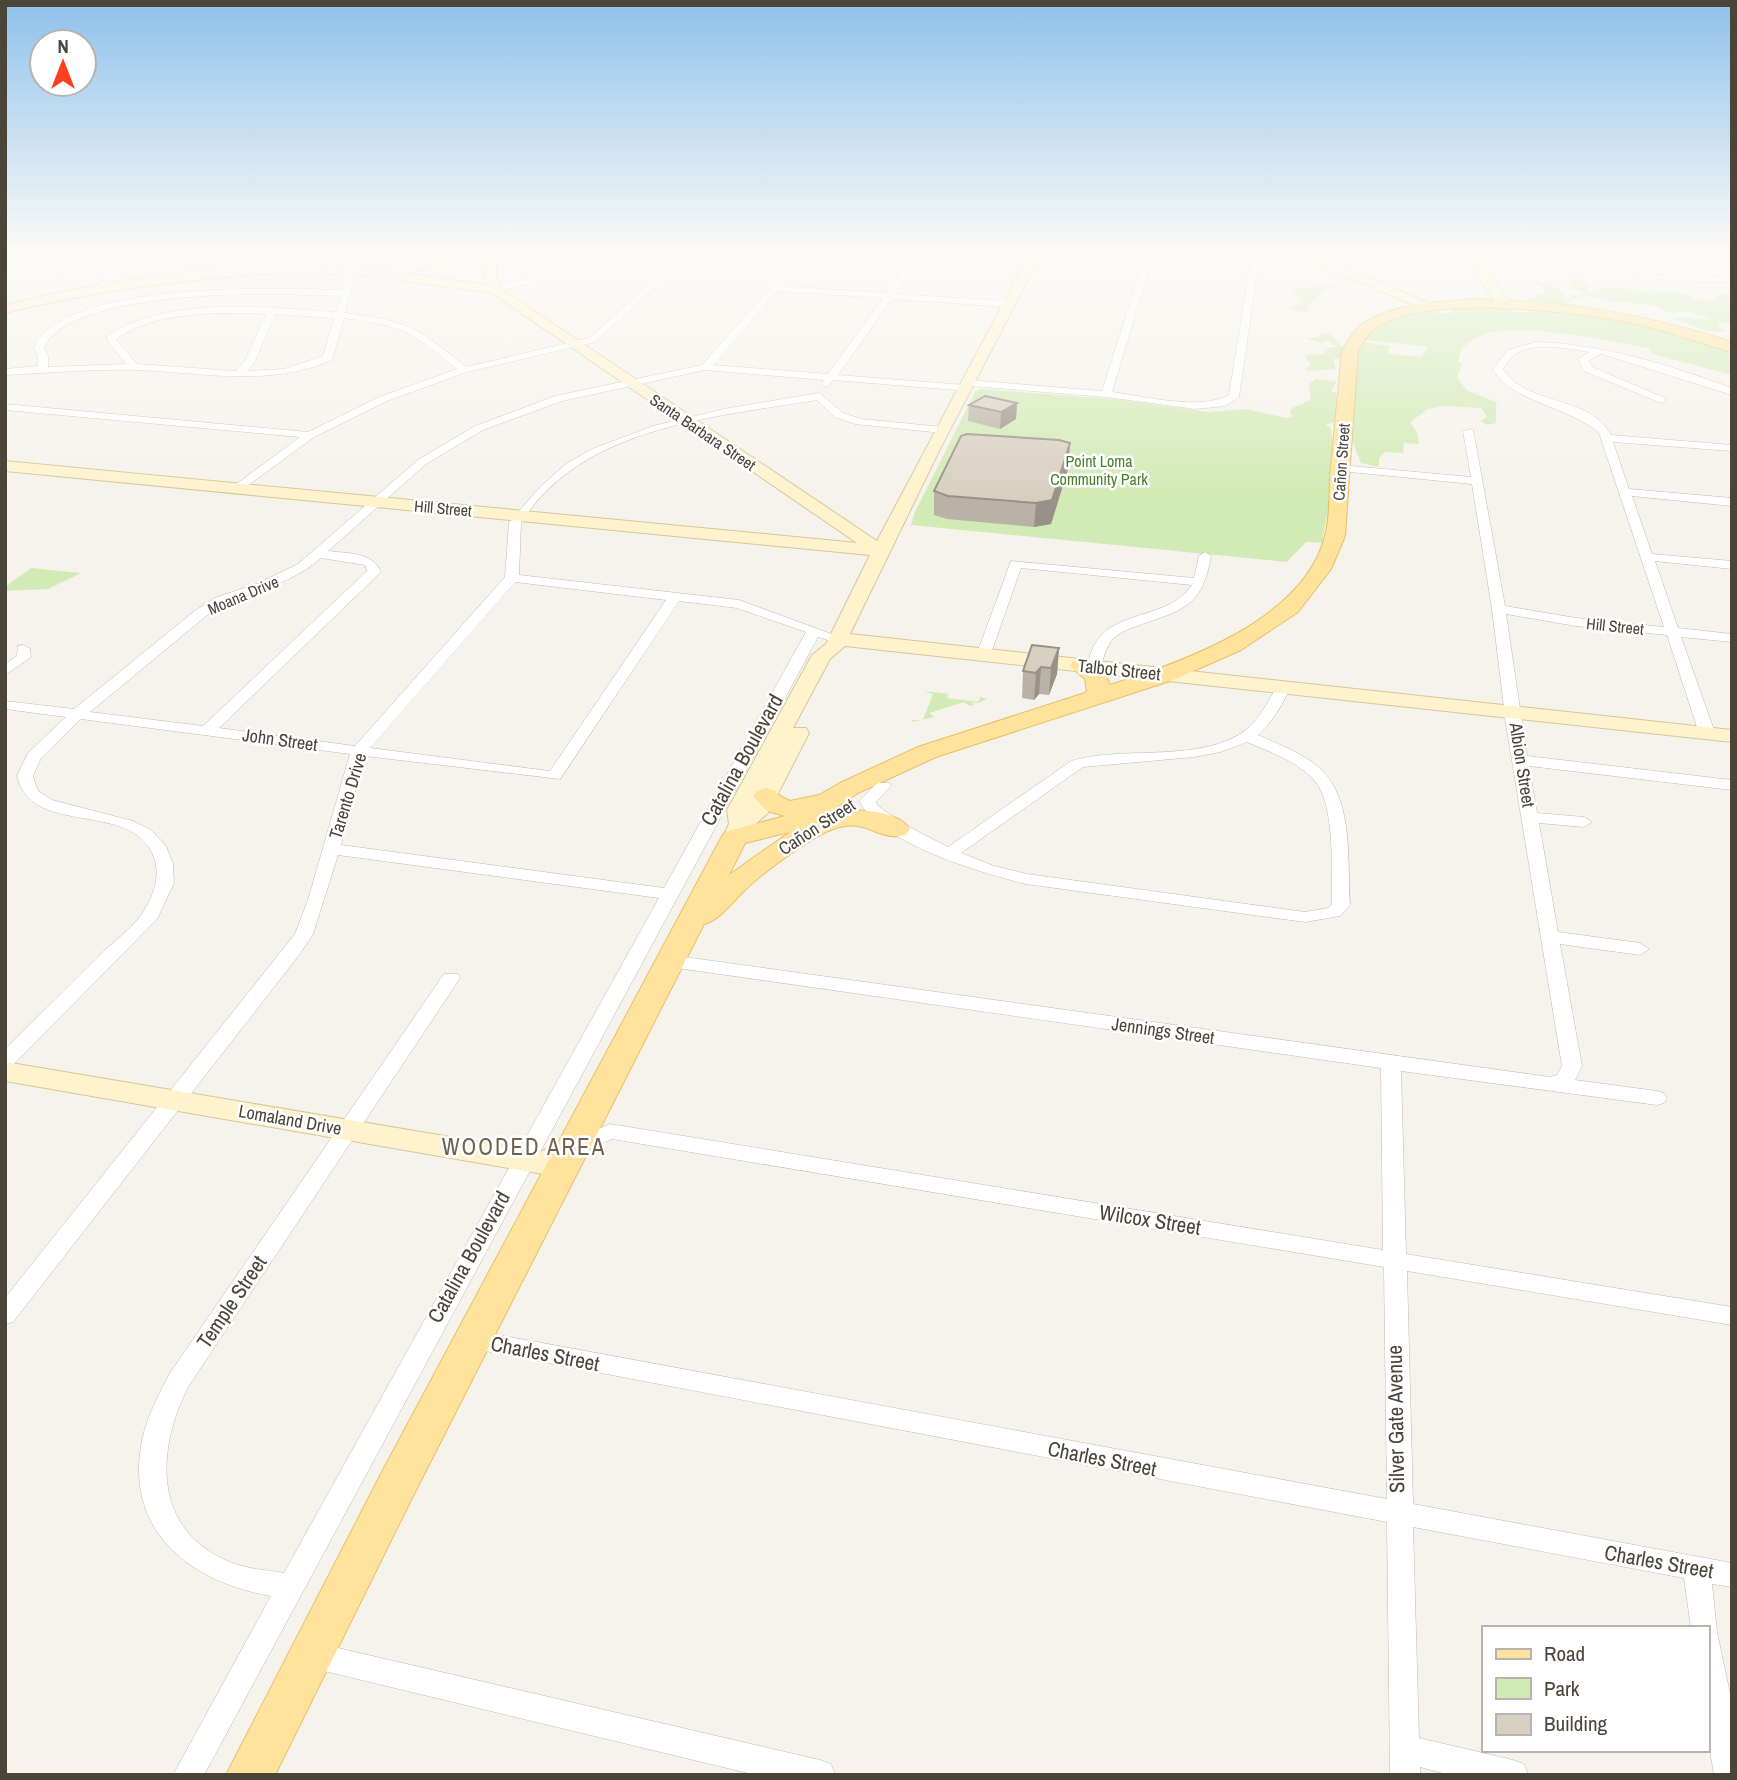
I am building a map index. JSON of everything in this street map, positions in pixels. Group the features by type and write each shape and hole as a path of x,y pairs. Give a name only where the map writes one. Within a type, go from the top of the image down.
{"main road":[{"name":"Cañon Street","path":"738,831 792,823 828,800 897,764 1165,675 1257,632 1304,593 1321,569 1332,545 1348,366 1353,341 1361,332"},
{"name":"Cañon Street","path":"1677,332 1732,347"},
{"path":"1089,669 1100,691 1093,699"},
{"name":"Cañon Street","path":"685,933 737,882 845,806 964,742"},
{"path":"766,796 774,804 788,808 828,800"},
{"path":"815,827 839,816 856,814 897,829"},
{"name":"Catalina Boulevard","path":"250,1775 472,1340 738,831"}],"street":[{"path":"39,371 43,367 43,356 39,348 44,336 51,332"},
{"path":"118,332 110,338 134,367"},
{"path":"240,373 250,362 263,332"},
{"path":"5,372 134,367 240,373 289,372 310,368 328,358 334,332"},
{"path":"413,332 464,370"},
{"name":"Santa Barbara Street","path":"556,332 881,551"},
{"path":"239,488 310,435 383,399 464,370 574,345 597,337 602,332"},
{"path":"705,367 736,332"},
{"path":"512,578 515,523 553,480 585,457 620,441 688,422 818,396 864,332"},
{"name":"Catalina Boulevard","path":"738,831 738,810 744,798 822,655 836,643 995,332"},
{"path":"1107,394 1126,332"},
{"name":"Moana Drive","path":"5,1061 151,915 166,884 163,858 153,841 125,824 102,816 52,807 32,795 25,776 34,756 78,714 201,613 222,600 288,576 318,554 422,462 479,428 559,398 705,367 1107,394 1188,405 1217,405 1234,397 1244,332"},
{"path":"1707,733 1607,438 1596,423 1579,412 1516,389 1498,372 1498,365 1506,354 1515,348 1556,344 1600,351 1732,392"},
{"path":"1600,351 1583,359 1588,369 1661,400"},
{"path":"818,396 839,415 859,422 943,430"},
{"path":"5,407 310,435"},
{"name":"Albion Street","path":"1469,431 1572,1066 1565,1080 1548,1084"},
{"path":"1607,438 1732,448"},
{"name":"Hill Street","path":"5,466 881,551"},
{"path":"1340,468 1477,481"},
{"path":"1625,492 1732,502"},
{"path":"207,730 374,572 370,563 361,559 318,554"},
{"path":"1089,669 1110,635 1180,604 1193,594 1199,582 1205,556"},
{"path":"1648,557 1732,565"},
{"path":"983,656 1016,564 1199,582"},
{"name":"Talbot Street","path":"512,578 676,595 748,606 814,631 836,643 983,656 1732,736"},
{"name":"Tarento Drive","path":"5,1315 281,968 304,934 315,909 359,751 512,578"},
{"name":"John Street","path":"5,705 554,776 676,595"},
{"name":"Hill Street","path":"1499,609 1576,622 1732,638"},
{"path":"848,618 852,627 862,633 914,649"},
{"name":"Catalina Boulevard","path":"188,1775 522,1160 814,631"},
{"name":"Catalina Boulevard","path":"738,831 757,813 766,796 836,657 836,643"},
{"path":"5,670 24,657 23,649"},
{"path":"949,854 1077,764 1090,760 1192,752 1228,744 1247,736 1264,719 1283,688"},
{"path":"883,786 867,801 868,807 897,829 982,868 1026,879 1305,917 1334,912 1341,905 1333,800 1326,783 1295,760 1247,736"},
{"path":"1521,761 1732,785"},
{"path":"1530,817 1584,822"},
{"path":"332,849 668,894"},
{"path":"1551,937 1640,949"},
{"name":"Jennings Street","path":"670,961 1657,1098"},
{"name":"Temple Street","path":"290,1587 228,1573 192,1552 172,1530 159,1505 152,1478 151,1450 162,1414 179,1380 451,978"},
{"name":"Silver Gate Avenue","path":"1391,1063 1405,1762"},
{"name":"Lomaland Drive","path":"5,1071 543,1163 572,1149"},
{"name":"Wilcox Street","path":"572,1149 610,1131 1732,1316"},
{"name":"Charles Street","path":"472,1340 1732,1575"},
{"path":"1696,1569 1705,1626"},
{"path":"1709,1652 1729,1775"},
{"path":"312,1655 820,1775"},
{"path":"1405,1762 1513,1775"}],"green space":[{"path":"1373,332 1495,332 1479,336 1461,349 1458,362 1462,364 1457,377 1466,390 1498,403 1496,423 1487,425 1481,421 1487,417 1481,408 1445,406 1428,409 1410,422 1417,432 1419,444 1404,443 1403,453 1385,452 1379,458 1379,467 1361,463 1351,438 1358,347 1361,342 1389,346 1389,354 1422,357 1427,346 1361,340"},
{"path":"1550,332 1671,332 1732,350 1732,375 1653,354 1648,348"},
{"path":"1321,333 1329,334 1344,348 1340,359 1333,359 1336,369 1308,371 1306,368 1311,365 1304,355 1324,354 1325,349 1338,346 1331,344 1330,340 1322,343 1307,339 1321,336"},
{"name":"Point Loma Community Park","path":"1316,379 1337,382 1331,391 1336,393 1337,422 1325,425 1330,427 1334,453 1329,500 1322,543 1306,542 1287,562 911,525 975,392 980,389 1114,399 1208,412 1245,409 1287,418 1293,416 1290,414 1292,408 1311,400 1309,384"},
{"path":"31,568 81,573 48,589 5,591 5,587"},
{"path":"924,691 948,694 947,698 978,702 981,697 987,699 978,703 969,702 975,704 970,706 964,702 929,713 934,717 923,719 933,694"}],"building":[{"path":"985,396 1017,403 1001,412 969,405"},
{"path":"967,434 1070,443 1052,500 1036,503 948,496 934,491 961,436"},
{"path":"1032,645 1059,648 1051,668 1041,667 1036,673 1023,671"}],"district":[{"name":"WOODED AREA","path":"524,1147"}]}
